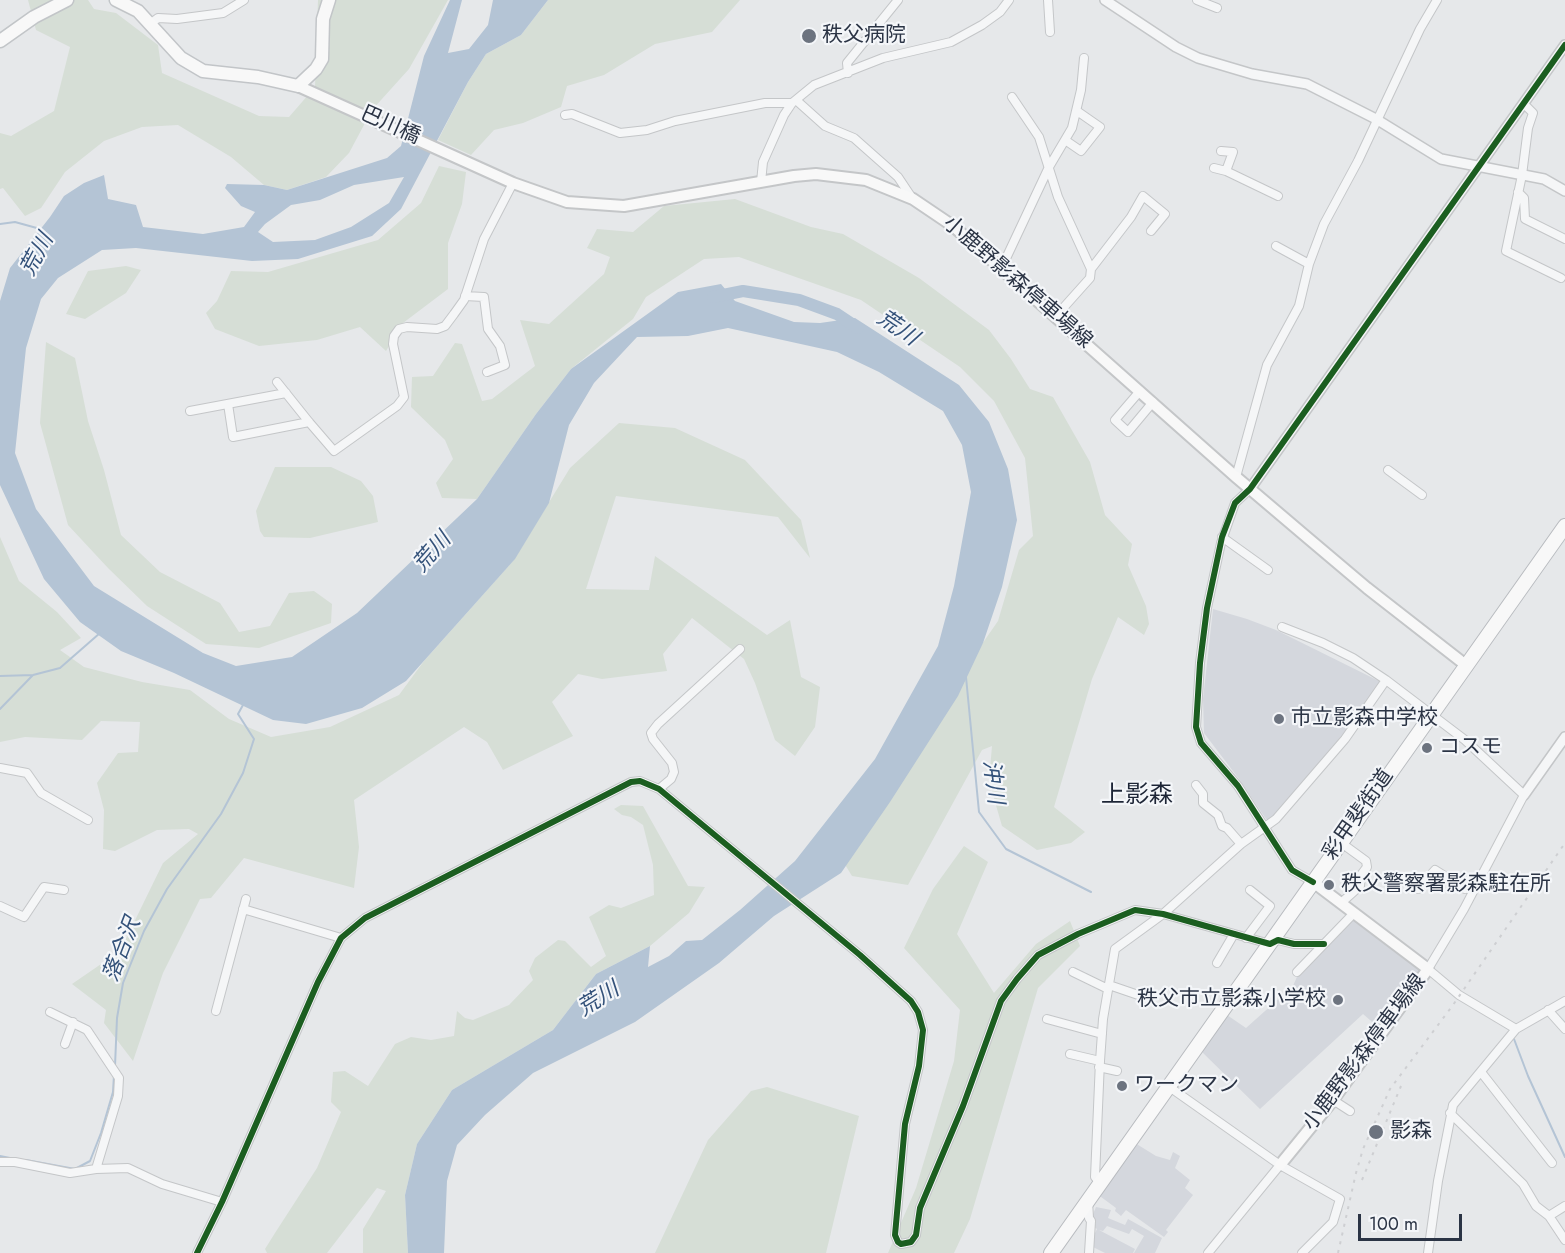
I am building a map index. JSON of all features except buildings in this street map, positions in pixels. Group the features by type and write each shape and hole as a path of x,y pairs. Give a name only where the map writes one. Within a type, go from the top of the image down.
{"highway":[{"name":"彩甲斐街道","path":"1051,1253 1565,526"}],"main road":[{"path":"0,41 64,0"},
{"path":"117,0 138,11 181,58 203,71 258,77 303,88 322,59 323,19 329,0"},
{"name":"巴川橋","path":"303,88 472,163"},
{"name":"小鹿野影森停車場線","path":"472,163 513,183 567,202 624,206 816,174 866,180 913,199 953,226 1250,489 1367,588 1467,666"},
{"name":"小鹿野影森停車場線","path":"1280,1165 1333,1100 1428,969 1312,882"}],"street":[{"path":"150,24 158,18 177,19 223,13 244,0"},
{"path":"848,73 847,63 898,0"},
{"path":"761,182 763,162 784,115 794,101 814,85 883,58 951,42 973,32 991,19 1009,0"},
{"path":"1048,0 1050,32"},
{"path":"1105,0 1176,47 1198,58 1252,74 1307,84 1376,119 1441,159 1544,179 1565,191"},
{"path":"1197,0 1217,8"},
{"path":"1236,477 1267,365 1299,306 1309,264 1324,224 1358,161 1428,12 1437,0"},
{"path":"1312,882 1292,870 1238,786 1202,743 1196,727 1200,663 1207,608 1222,537 1235,503 1250,489 1565,45"},
{"path":"1001,269 1048,167 1072,128 1077,111 1084,58"},
{"path":"1011,96 1039,137 1058,197 1090,269 1090,278 1056,316"},
{"path":"565,114 572,114 620,133 647,130 675,121 765,103 794,101 825,126 854,138 898,177 913,199"},
{"path":"1524,104 1533,113 1528,128 1522,175 1506,251 1561,278"},
{"path":"1065,140 1081,151 1100,127 1077,111"},
{"path":"1221,151 1233,152 1227,171"},
{"path":"1214,168 1227,171 1278,196"},
{"path":"277,382 334,451 397,406 404,397 393,344 394,336 399,329 407,327 437,329 445,326 465,297 484,239 513,183"},
{"path":"1518,192 1524,198 1525,219 1565,239"},
{"path":"1090,269 1131,216 1143,196 1165,214 1150,231"},
{"path":"1276,246 1309,264"},
{"path":"465,297 484,297 488,329 500,346 505,365 487,372"},
{"path":"1140,391 1115,420 1128,432 1153,402"},
{"path":"190,411 286,393"},
{"path":"228,404 233,437 309,422"},
{"path":"1388,470 1422,495"},
{"path":"1222,537 1268,570"},
{"path":"1282,627 1353,658 1386,680 1471,745 1524,795"},
{"path":"659,789 671,779 674,772 672,763 652,740 651,733 740,649"},
{"path":"1100,1183 1095,1177 1099,1064 1115,949 1162,914 1241,844 1276,819 1345,739 1386,680"},
{"path":"1516,1029 1459,995 1428,969 1464,909 1524,795 1565,737"},
{"path":"0,768 27,773 41,793 71,808 88,820"},
{"path":"197,1253 222,1202 318,982 341,938 350,928 365,918 625,784 640,780 659,789 860,955 911,1001 918,1012 923,1030 919,1066 905,1124 895,1234 898,1242 906,1244 911,1242 916,1235 920,1208 963,1106 1001,1001 1038,955 1116,916 1135,910 1162,914 1270,944 1278,940 1294,944 1324,944"},
{"path":"1196,784 1203,794 1203,803 1218,815 1222,826 1227,828 1241,844"},
{"path":"1340,842 1366,861 1367,867 1361,874 1360,886 1341,903"},
{"path":"1418,889 1435,870 1465,889"},
{"path":"0,906 24,917 44,887 64,890"},
{"path":"1246,938 1270,906 1250,891"},
{"path":"216,1011 246,899"},
{"path":"243,909 341,938"},
{"path":"1297,972 1353,913"},
{"path":"1217,963 1234,934"},
{"path":"1073,972 1109,987 1147,998"},
{"path":"1428,1253 1453,1105 1516,1029 1565,1001"},
{"path":"1548,1010 1565,1029"},
{"path":"50,1012 87,1030 119,1078 118,1095 96,1169"},
{"path":"1047,1019 1102,1034"},
{"path":"65,1044 73,1022"},
{"path":"1070,1054 1117,1071"},
{"path":"1481,1072 1552,1163"},
{"path":"1168,1086 1280,1165 1340,1199 1333,1222 1302,1253"},
{"path":"1333,1100 1350,1112"},
{"path":"1450,1113 1523,1184 1536,1206 1549,1216 1565,1240"},
{"path":"0,1162 15,1162 70,1173 128,1168 162,1184 222,1202"},
{"path":"1208,1253 1280,1165"},
{"path":"1088,1200 1091,1221 1089,1253"},
{"path":"1549,1216 1565,1206"}],"shaded area":[{"path":"28,0 88,0 94,9 116,13 158,45 162,73 259,116 289,117 315,87 318,0 448,0 409,69 372,110 349,153 326,177 287,190 264,185 231,157 178,125 142,127 104,141 65,172 41,208 25,216 3,188 0,189 0,133 11,136 54,111 70,47 36,30"},
{"path":"548,0 740,0 712,32 655,44 604,75 567,86 561,107 523,123 494,130 471,155 438,140 468,82 486,54 521,35"},
{"path":"439,166 466,172 462,204 448,243 448,289 403,323 386,351 360,327 317,340 259,346 215,329 206,313 217,301 231,271 268,272 378,240 421,203"},
{"path":"735,199 811,227 843,234 919,278 989,330 1030,389 1053,397 1090,462 1105,515 1132,544 1128,565 1146,606 1149,624 1144,635 1118,617 1092,679 1054,807 1085,832 1071,843 1037,850 1002,826 989,781 992,746 982,750 908,885 852,876 841,858 921,732 998,621 1019,550 1033,536 1025,458 994,401 960,367 861,300 739,257 704,259 646,297 633,319 571,369 536,414 477,499 442,498 436,483 453,459 445,440 411,407 412,377 433,376 455,343 462,344 482,401 492,399 535,366 520,320 549,324 604,274 610,257 587,248 597,229 633,232 664,206"},
{"path":"126,266 141,270 126,293 85,319 66,314 88,271"},
{"path":"46,342 75,358 88,421 121,535 160,572 220,603 239,632 270,626 289,593 314,591 332,604 331,623 259,648 206,644 147,606 108,568 68,525 40,423"},
{"path":"619,423 675,428 745,460 801,520 810,558 778,517 616,496 586,589 649,590 655,556 767,635 790,620 801,677 820,687 815,727 795,756 775,740 744,659 692,618 663,654 667,671 602,679 578,674 552,702 573,736 503,770 487,742 464,727 354,800 359,847 354,888 244,858 211,898 200,899 163,973 133,1061 104,1023 106,1010 72,984 120,951 163,863 198,834 189,829 157,830 115,851 103,849 104,810 97,783 118,753 138,752 140,722 101,721 82,740 25,737 0,742 0,537 19,581 57,612 81,638 60,650 84,667 142,682 190,690 229,719 271,737 330,727 399,695 424,661 513,561 570,468"},
{"path":"275,467 331,467 361,481 373,496 378,522 310,538 264,537 260,531 256,511"},
{"name":"市立影森中学校","path":"1213,609 1276,630 1379,681 1359,714 1280,812 1270,820 1266,819 1204,733 1203,699"},
{"path":"621,805 643,806 688,886 705,887 689,913 650,946 596,974 553,1030 452,1090 417,1144 405,1195 408,1253 363,1253 363,1229 386,1191 377,1188 327,1253 267,1253 265,1249 317,1168 341,1112 331,1102 333,1072 345,1071 368,1086 395,1044 411,1037 431,1040 454,1036 457,1011 465,1018 473,1020 509,1005 533,980 529,971 535,958 558,940 565,941 591,967 606,956 589,917 609,905 621,908 654,895 653,865 643,825 614,809"},
{"path":"964,846 988,862 957,934 994,993 1036,944 1070,921 1080,946 1038,988 970,1219 954,1253 888,1253 916,1188 954,1061 960,1010 904,948 933,889"},
{"name":"秩父市立影森小学校","path":"1352,917 1418,966 1420,974 1378,1027 1363,1014 1260,1109 1201,1051 1227,1015 1246,1028 1293,986 1299,972"},
{"path":"767,1087 859,1116 826,1253 655,1253 708,1140 751,1091"},
{"path":"1135,1143 1156,1156 1170,1160 1173,1152 1180,1156 1175,1168 1190,1180 1185,1188 1193,1195 1166,1230 1168,1232 1164,1237 1126,1210 1121,1216 1115,1211 1116,1208 1097,1194"},
{"path":"1096,1207 1111,1210 1108,1218 1125,1225 1128,1219 1162,1238 1155,1253 1134,1253 1144,1236 1132,1229 1129,1234 1107,1226 1103,1231 1099,1230 1135,1249 1133,1253 1105,1253 1089,1245 1097,1229 1094,1227 1096,1221 1091,1219"}],"water":[{"path":"450,0 462,0 448,53 469,49 488,25 493,0 548,0 521,35 486,54 468,82 401,209 372,236 298,259 252,261 136,248 102,250 58,278 41,299 26,348 15,453 36,509 94,586 203,653 236,666 292,657 357,613 477,499 536,414 571,369 678,292 721,284 735,301 794,322 820,323 855,318 959,385 989,422 1008,469 1017,520 1002,587 983,643 958,696 841,873 774,916 719,963 635,1022 533,1073 485,1115 457,1145 447,1181 444,1253 408,1253 405,1195 417,1144 452,1090 553,1030 596,974 650,946 648,967 669,956 686,941 702,940 795,861 875,759 938,646 954,586 971,492 962,445 943,411 879,372 837,352 728,328 688,336 637,337 594,383 569,425 549,503 515,559 406,681 362,708 306,724 273,720 174,673 121,651 80,622 44,579 0,485 0,301 10,268 64,196 84,183 104,175 108,199 136,205 143,227 203,234 244,227 255,212 241,206 225,188 227,184 264,185 287,190 387,158 401,146 424,56","holes":["404,177 389,203 351,227 315,240 273,242 258,232 291,205 320,200 354,185"]}],"waterway":[{"path":"0,224 15,222 44,230"},
{"name":"荒川","path":"713,297 743,291 799,300 837,314 858,328"},
{"path":"0,676 33,675 60,668 100,633"},
{"path":"0,709 33,675"},
{"name":"沖川","path":"966,677 979,812 1006,849 1091,892"},
{"name":"落合沢","path":"115,1066 117,1018 123,983 144,931 167,889 221,814 243,773 254,739 238,714 243,705"},
{"path":"1514,1039 1528,1076 1565,1157"},
{"name":"落合沢","path":"26,1160 75,1169 90,1161 113,1092 114,1075"},
{"name":"落合沢","path":"0,1156 15,1159"}],"railway":[{"path":"1338,1253 1363,1149 1390,1089 1453,1005 1565,843"},
{"path":"1362,1180 1401,1086"}],"cycle path":[{"path":"1313,882 1292,870 1238,786 1201,743 1196,727 1200,663 1207,608 1222,537 1235,503 1250,489 1565,45"},
{"path":"197,1253 222,1202 318,982 341,938 365,918 631,782 640,781 659,789 860,955 911,1001 918,1012 923,1030 919,1066 905,1124 895,1235 901,1244 911,1242 916,1235 920,1208 963,1106 1001,1001 1038,955 1078,934 1135,910 1163,914 1270,944 1278,940 1294,944 1324,944"}],"place":[{"name":"秩父病院","path":"809,36"},
{"name":"市立影森中学校","path":"1279,719"},
{"name":"コスモ","path":"1427,748"},
{"name":"秩父警察署影森駐在所","path":"1329,885"},
{"name":"秩父市立影森小学校","path":"1338,1000"},
{"name":"ワークマン","path":"1122,1086"},
{"name":"影森","path":"1376,1132"}],"district":[{"name":"上影森","path":"1137,796"}]}
